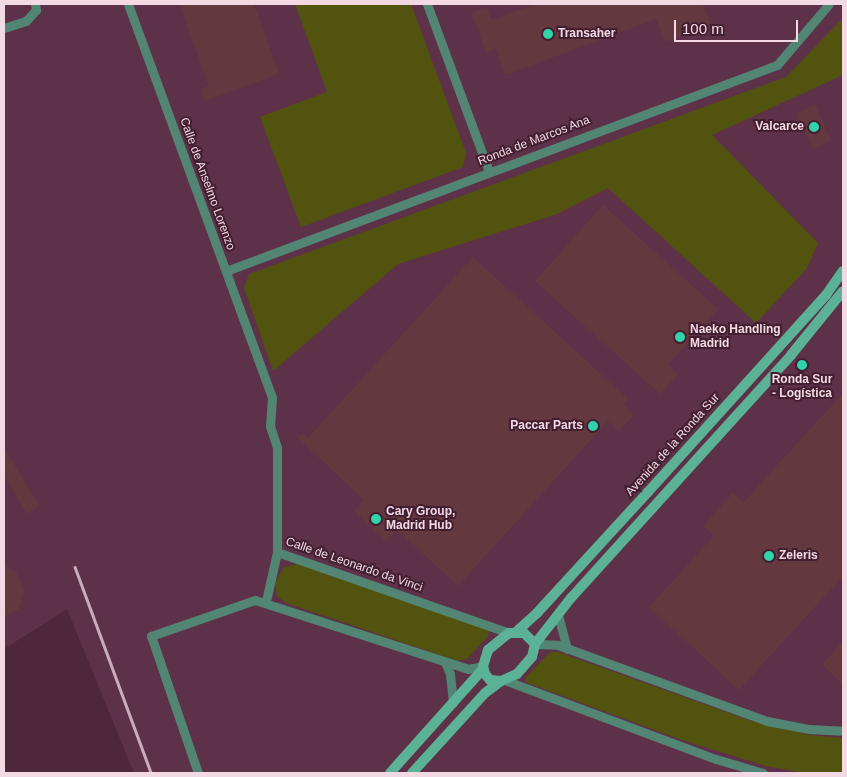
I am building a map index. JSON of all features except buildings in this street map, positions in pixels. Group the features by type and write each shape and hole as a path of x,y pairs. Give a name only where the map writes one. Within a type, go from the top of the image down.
{"main road":[{"name":"Avenida de la Ronda Sur","path":"483,668 488,650 537,613 826,295 843,270"},
{"path":"412,773 485,693 504,681 532,657 535,644 558,615 792,355 843,291"},
{"path":"512,632 531,637 535,644"},
{"path":"390,773 483,668 490,680 504,681"}],"street":[{"path":"4,28 26,21 36,10 35,4"},
{"name":"Calle de Anselmo Lorenzo","path":"128,4 272,398 270,426 277,447 277,552"},
{"path":"427,4 488,172"},
{"name":"Ronda de Marcos Ana","path":"226,271 777,65 829,4"},
{"name":"Calle de Leonardo da Vinci","path":"266,602 277,552 512,632"},
{"path":"198,773 151,636 255,600 468,669 483,668"},
{"path":"558,615 567,649"},
{"path":"535,644 547,643 567,649 767,721 809,729 843,731"},
{"path":"445,662 450,674 453,703"},
{"path":"504,681 716,759 763,773"}],"shaded area":[{"path":"4,4 843,4 843,773 134,773 67,609 4,649"},
{"path":"295,4 411,4 466,153 463,167 301,227 260,117 327,92"},
{"path":"843,18 843,75 712,135 818,243 807,268 756,323 608,188 557,214 398,264 273,371 244,288 249,274 786,77"},
{"path":"297,564 489,630 488,636 467,659 458,661 286,603 277,596 275,583 284,567"},
{"path":"550,652 558,652 751,721 810,735 843,738 843,773 805,773 766,766 679,739 525,682 526,677"}],"railway":[{"path":"75,567 151,773"}],"place":[{"name":"Transaher","path":"548,34"},
{"name":"Valcarce","path":"814,127"},
{"name":"Naeko Handling Madrid","path":"680,337"},
{"name":"Ronda Sur - Logística","path":"802,365"},
{"name":"Paccar Parts","path":"593,426"},
{"name":"Cary Group, Madrid Hub","path":"376,519"},
{"name":"Zeleris","path":"769,556"}]}
